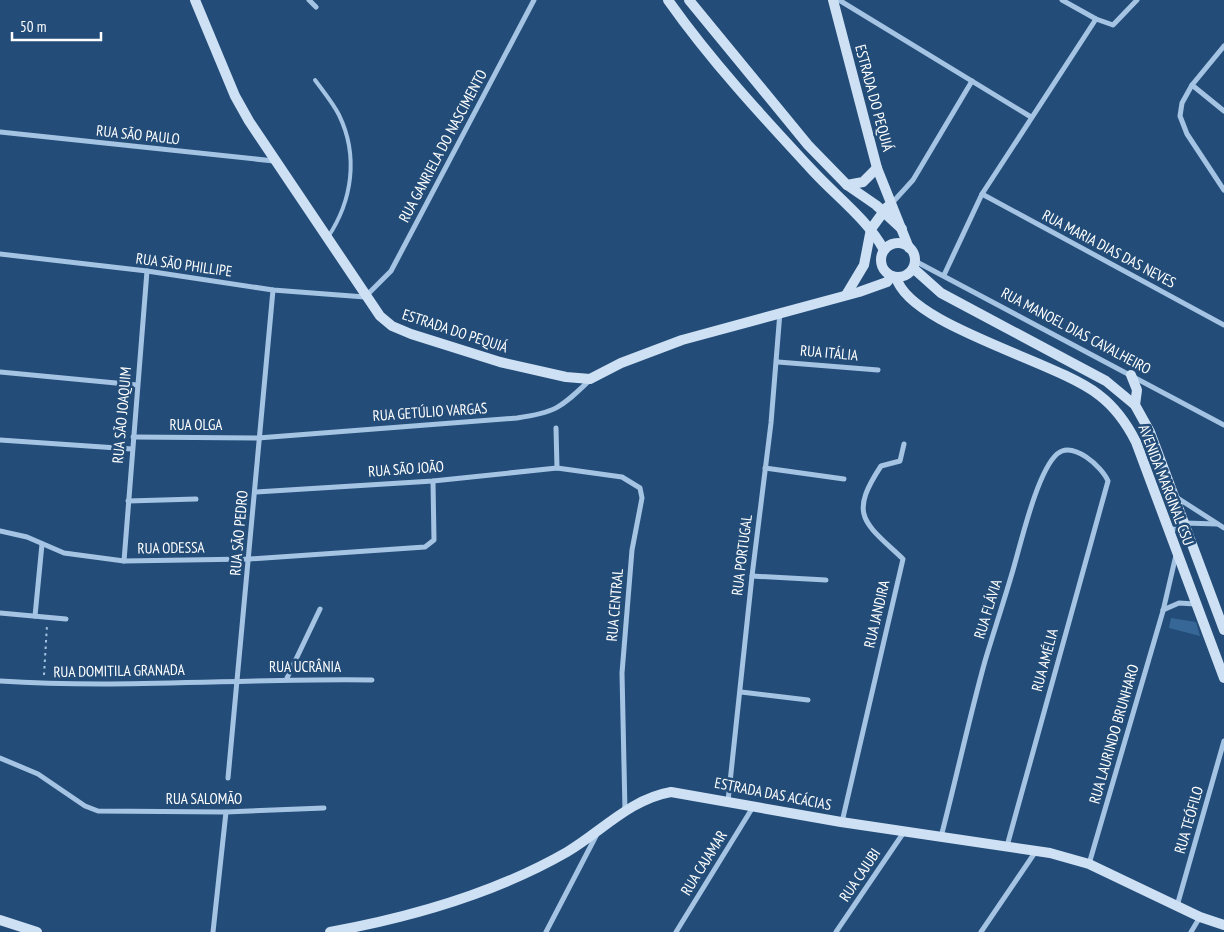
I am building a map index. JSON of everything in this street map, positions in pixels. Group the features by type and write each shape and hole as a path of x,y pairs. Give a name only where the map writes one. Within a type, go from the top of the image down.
{"main road":[{"name":"ESTRADA DO PEQUIÁ","path":"195,0 235,96 274,161 365,297 380,316 392,326 411,334 500,362 566,377 590,379"},
{"path":"668,0 699,44 835,196 871,230 883,252 883,270 894,277"},
{"path":"689,0 808,145 848,185 883,211 902,229"},
{"name":"ESTRADA DO PEQUIÁ","path":"833,0 877,168 909,248"},
{"path":"758,110 771,100"},
{"path":"848,185 863,182 877,168"},
{"path":"846,295 864,264 871,230 883,211 892,202"},
{"path":"590,379 621,363 682,340 878,286 894,277 908,274 914,264 909,248 895,244 876,254 864,264"},
{"name":"AVENIDA MARGINAL CSU","path":"914,264 941,293 1106,381 1135,405 1150,432 1224,629"},
{"name":"AVENIDA MARGINAL CSU","path":"894,277 908,298 926,310 953,325 1064,375 1098,394 1121,416 1130,430 1195,604 1220,657 1224,678"},
{"path":"1131,374 1137,390 1135,405"},
{"name":"ESTRADA DAS ACÁCIAS","path":"330,932 395,920 478,892 531,870 567,852 637,803 657,794 671,792 904,832 1036,850 1089,864 1200,917 1224,925"},
{"path":"1,921 37,932"}],"street":[{"path":"309,0 316,7"},
{"name":"RUA GANRIELA DO NASCIMENTO","path":"365,297 391,271 534,0"},
{"path":"839,0 1031,117"},
{"path":"1062,0 1096,19 1113,25 1137,0"},
{"path":"944,275 982,194 1096,19"},
{"path":"1224,46 1192,85 1182,103 1181,124 1224,190"},
{"path":"892,202 913,180 972,81"},
{"path":"1192,85 1224,111"},
{"name":"RUA SÃO PAULO","path":"0,132 274,161"},
{"name":"RUA MARIA DIAS DAS NEVES","path":"982,194 1224,325"},
{"name":"RUA SÃO PHILLIPE","path":"0,254 147,271 273,290 365,297"},
{"name":"RUA MANOEL DIAS CAVALHEIRO","path":"914,264 944,275 1224,425"},
{"name":"RUA SÃO JOAQUIM","path":"124,561 147,271"},
{"name":"RUA SÃO PEDRO","path":"228,778 256,492 258,438 273,290"},
{"name":"RUA PORTUGAL","path":"728,801 752,576 778,362 780,312"},
{"name":"RUA ITÁLIA","path":"778,362 878,370"},
{"path":"0,372 137,385"},
{"name":"RUA GETÚLIO VARGAS","path":"258,438 540,415 560,408 590,379"},
{"path":"556,428 557,468"},
{"name":"RUA OLGA","path":"133,437 258,438"},
{"path":"0,440 132,449"},
{"name":"RUA JANDIRA","path":"842,822 903,559 865,519 862,504 866,488 881,466 900,461 904,444"},
{"name":"RUA FLÁVIA","path":"941,837 985,662 1024,532 1045,472 1057,454 1065,451 1088,456 1105,474 1108,481"},
{"name":"RUA SÃO JOÃO","path":"256,492 433,481 557,468"},
{"name":"RUA CENTRAL","path":"557,468 588,471 622,478 634,483 642,492 632,550 622,673 625,812"},
{"path":"765,468 844,479"},
{"name":"RUA ODESSA","path":"0,531 27,537 64,552 124,561 249,559 429,546 434,540 433,481"},
{"name":"RUA AMÉLIA","path":"1007,846 1108,481"},
{"path":"1174,495 1224,528"},
{"path":"128,501 196,498"},
{"path":"1169,532 1185,523 1218,524"},
{"path":"35,616 42,544"},
{"name":"RUA LAURINDO BRUNHARO","path":"1089,864 1163,611 1176,552"},
{"path":"752,576 826,580"},
{"path":"1163,611 1179,603 1195,604"},
{"path":"287,678 320,609"},
{"path":"0,613 66,619"},
{"name":"RUA UCRÂNIA","path":"238,681 287,678 372,680"},
{"name":"RUA DOMITILA GRANADA","path":"0,681 44,684 238,681"},
{"path":"741,692 808,700"},
{"name":"RUA TEÓFILO","path":"1177,906 1224,745"},
{"name":"RUA SALOMÃO","path":"0,758 38,774 84,806 98,811 226,812 324,808"},
{"name":"RUA CAJAMAR","path":"676,932 753,807"},
{"path":"213,932 226,812"},
{"path":"546,932 600,830"},
{"name":"RUA CAJUBI","path":"836,932 904,832"},
{"path":"981,932 1036,850"},
{"path":"1191,932 1200,917"}],"lane":[{"path":"315,80 339,114 350,144 351,176 348,199 340,219 327,239"}],"path":[{"path":"44,684 48,617"}],"shaded area":[{"path":"1171,618 1196,622 1200,636 1169,628"}]}
